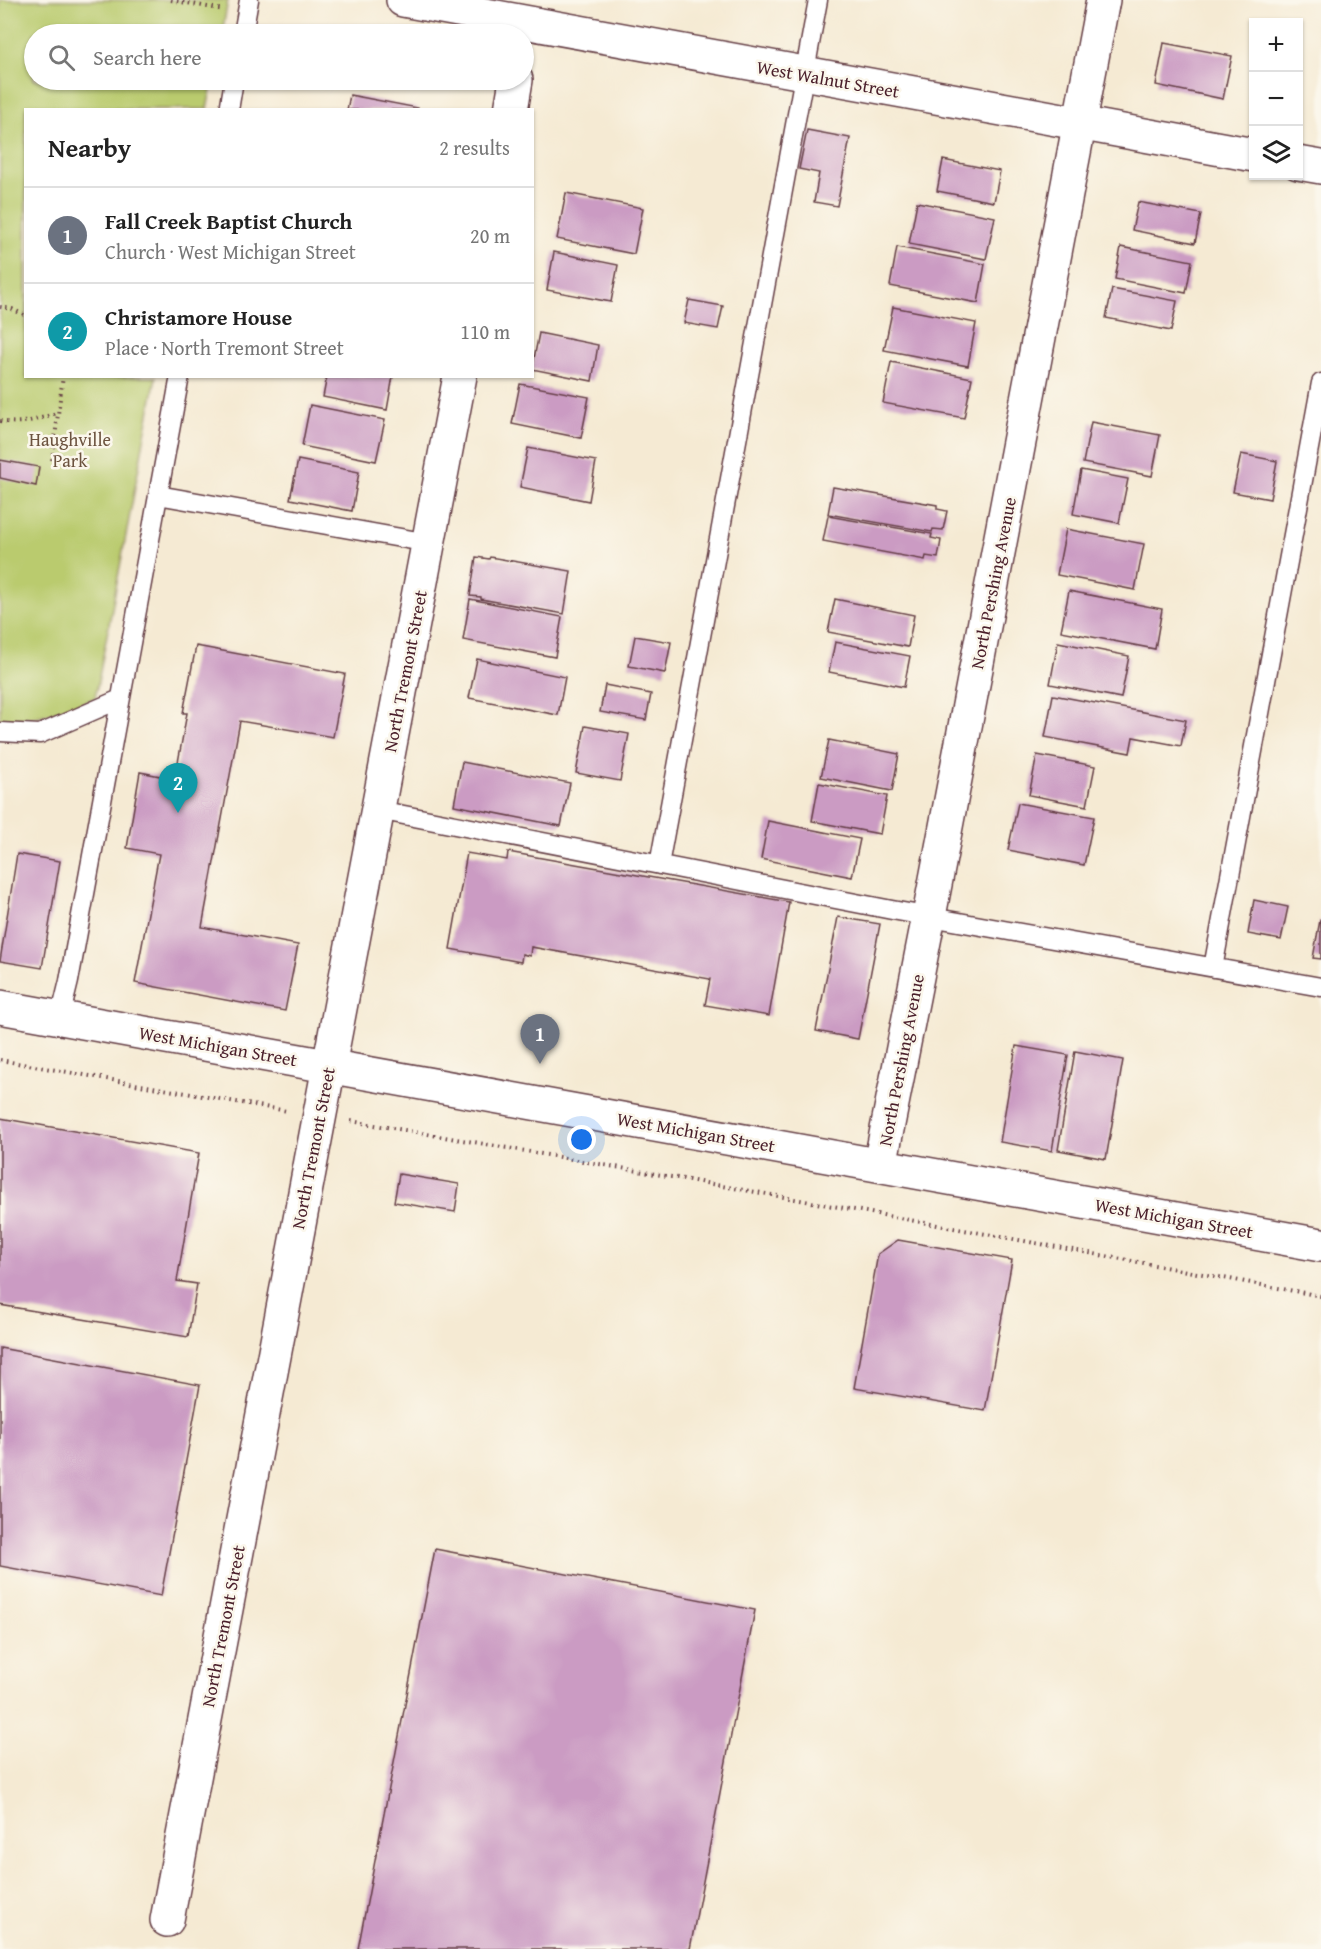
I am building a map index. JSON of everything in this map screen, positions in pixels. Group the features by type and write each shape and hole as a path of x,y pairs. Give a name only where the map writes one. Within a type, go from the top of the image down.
{"street":[{"name":"West Walnut Street","path":"403,0 803,75 1249,154"},
{"name":"North Pershing Avenue","path":"880,1165 889,1129 1103,0"},
{"path":"511,108 514,90"},
{"path":"1303,164 1321,167"},
{"name":"North Tremont Street","path":"167,1920 460,378"},
{"name":"West Michigan Street","path":"0,1007 1321,1245"}],"lane":[{"path":"659,865 818,0"},
{"path":"245,24 248,7"},
{"path":"229,108 232,90"},
{"path":"60,1018 69,981 180,378"},
{"path":"1213,968 1321,383"},
{"path":"158,495 429,543"},
{"path":"0,732 40,734 120,699"},
{"path":"378,810 929,916 1321,987"}],"path":[{"path":"171,0 248,7"},
{"path":"0,307 12,309 24,315"},
{"path":"52,460 63,378"},
{"path":"0,421 21,423 38,420 58,411"},
{"path":"0,1060 288,1111"},
{"path":"348,1120 890,1216 1321,1296"}],"green space":[{"name":"Haughville Park","path":"0,0 228,0 224,24 24,24 24,90 211,90 207,108 24,108 24,378 156,378 95,698 48,714 0,721"}],"building":[{"path":"1164,43 1232,56 1223,99 1156,85"},
{"path":"350,95 418,108 347,108"},
{"path":"807,130 850,138 837,206 814,202 819,173 799,169"},
{"path":"943,160 1000,171 994,202 937,191"},
{"path":"566,193 643,208 634,254 557,239"},
{"path":"917,202 995,217 986,259 909,244"},
{"path":"1138,202 1201,214 1195,243 1132,230"},
{"path":"897,247 985,264 978,303 890,286"},
{"path":"1121,247 1192,261 1186,293 1115,279"},
{"path":"554,252 618,265 611,302 547,290"},
{"path":"1112,289 1177,301 1171,331 1106,318"},
{"path":"689,300 723,306 718,329 684,323"},
{"path":"893,307 976,323 968,366 884,350"},
{"path":"539,333 598,345 592,381 534,369"},
{"path":"891,362 972,378 964,418 883,403"},
{"path":"327,378 393,378 387,410 323,397"},
{"path":"520,384 589,397 581,438 512,424"},
{"path":"310,405 385,420 376,461 302,446"},
{"path":"1091,422 1160,435 1152,476 1083,463"},
{"path":"528,448 596,461 589,501 520,487"},
{"path":"1241,454 1277,461 1270,499 1233,492"},
{"path":"0,460 39,467 36,486 0,478"},
{"path":"298,460 359,472 352,511 290,499"},
{"path":"1081,470 1128,479 1119,523 1073,514"},
{"path":"833,487 937,505 937,509 947,511 943,530 933,529 932,532 828,514"},
{"path":"828,516 932,534 931,538 941,540 938,558 926,556 925,560 823,541"},
{"path":"1066,529 1144,544 1135,590 1057,575"},
{"path":"476,557 489,559 490,557 571,571 564,614 470,596"},
{"path":"1069,591 1162,609 1155,649 1061,631"},
{"path":"470,599 562,617 555,657 463,640"},
{"path":"835,599 914,615 908,647 828,632"},
{"path":"635,636 671,642 665,673 629,666"},
{"path":"835,642 910,656 904,687 829,672"},
{"path":"1058,642 1129,656 1121,698 1050,684"},
{"path":"196,646 345,674 333,737 240,721 202,927 298,945 285,1011 135,983 159,854 127,848 140,772 175,779 187,713 183,713"},
{"path":"477,659 565,677 558,715 469,698"},
{"path":"605,685 651,694 646,720 600,712"},
{"path":"1053,695 1186,720 1181,746 1133,737 1130,753 1045,737"},
{"path":"585,726 629,734 620,781 576,773"},
{"path":"829,740 899,754 892,791 821,777"},
{"path":"1037,755 1095,766 1087,806 1029,795"},
{"path":"462,762 570,783 561,826 454,805"},
{"path":"819,783 887,796 880,834 812,821"},
{"path":"1018,803 1094,817 1084,865 1008,850"},
{"path":"768,821 860,839 852,877 761,859"},
{"path":"508,852 789,902 769,1016 705,1005 710,979 531,947 530,956 522,954 521,962 450,949 467,853 507,860"},
{"path":"17,854 60,861 42,968 0,961"},
{"path":"1254,900 1288,907 1281,940 1248,934"},
{"path":"838,917 880,924 858,1039 816,1031"},
{"path":"1321,920 1321,959 1313,958"},
{"path":"1016,1046 1068,1055 1052,1151 1000,1142"},
{"path":"1075,1051 1123,1060 1106,1159 1058,1150"},
{"path":"0,1118 199,1153 177,1281 197,1284 188,1337 0,1305"},
{"path":"399,1174 459,1184 455,1212 394,1202"},
{"path":"898,1240 1012,1260 985,1411 854,1388 878,1254"},
{"path":"0,1348 200,1385 161,1596 0,1566"},
{"path":"435,1549 755,1610 690,1949 358,1949"}],"place":[{"name":"Christamore House","path":"178,813"},
{"name":"Fall Creek Baptist Church","path":"540,1064"}]}
